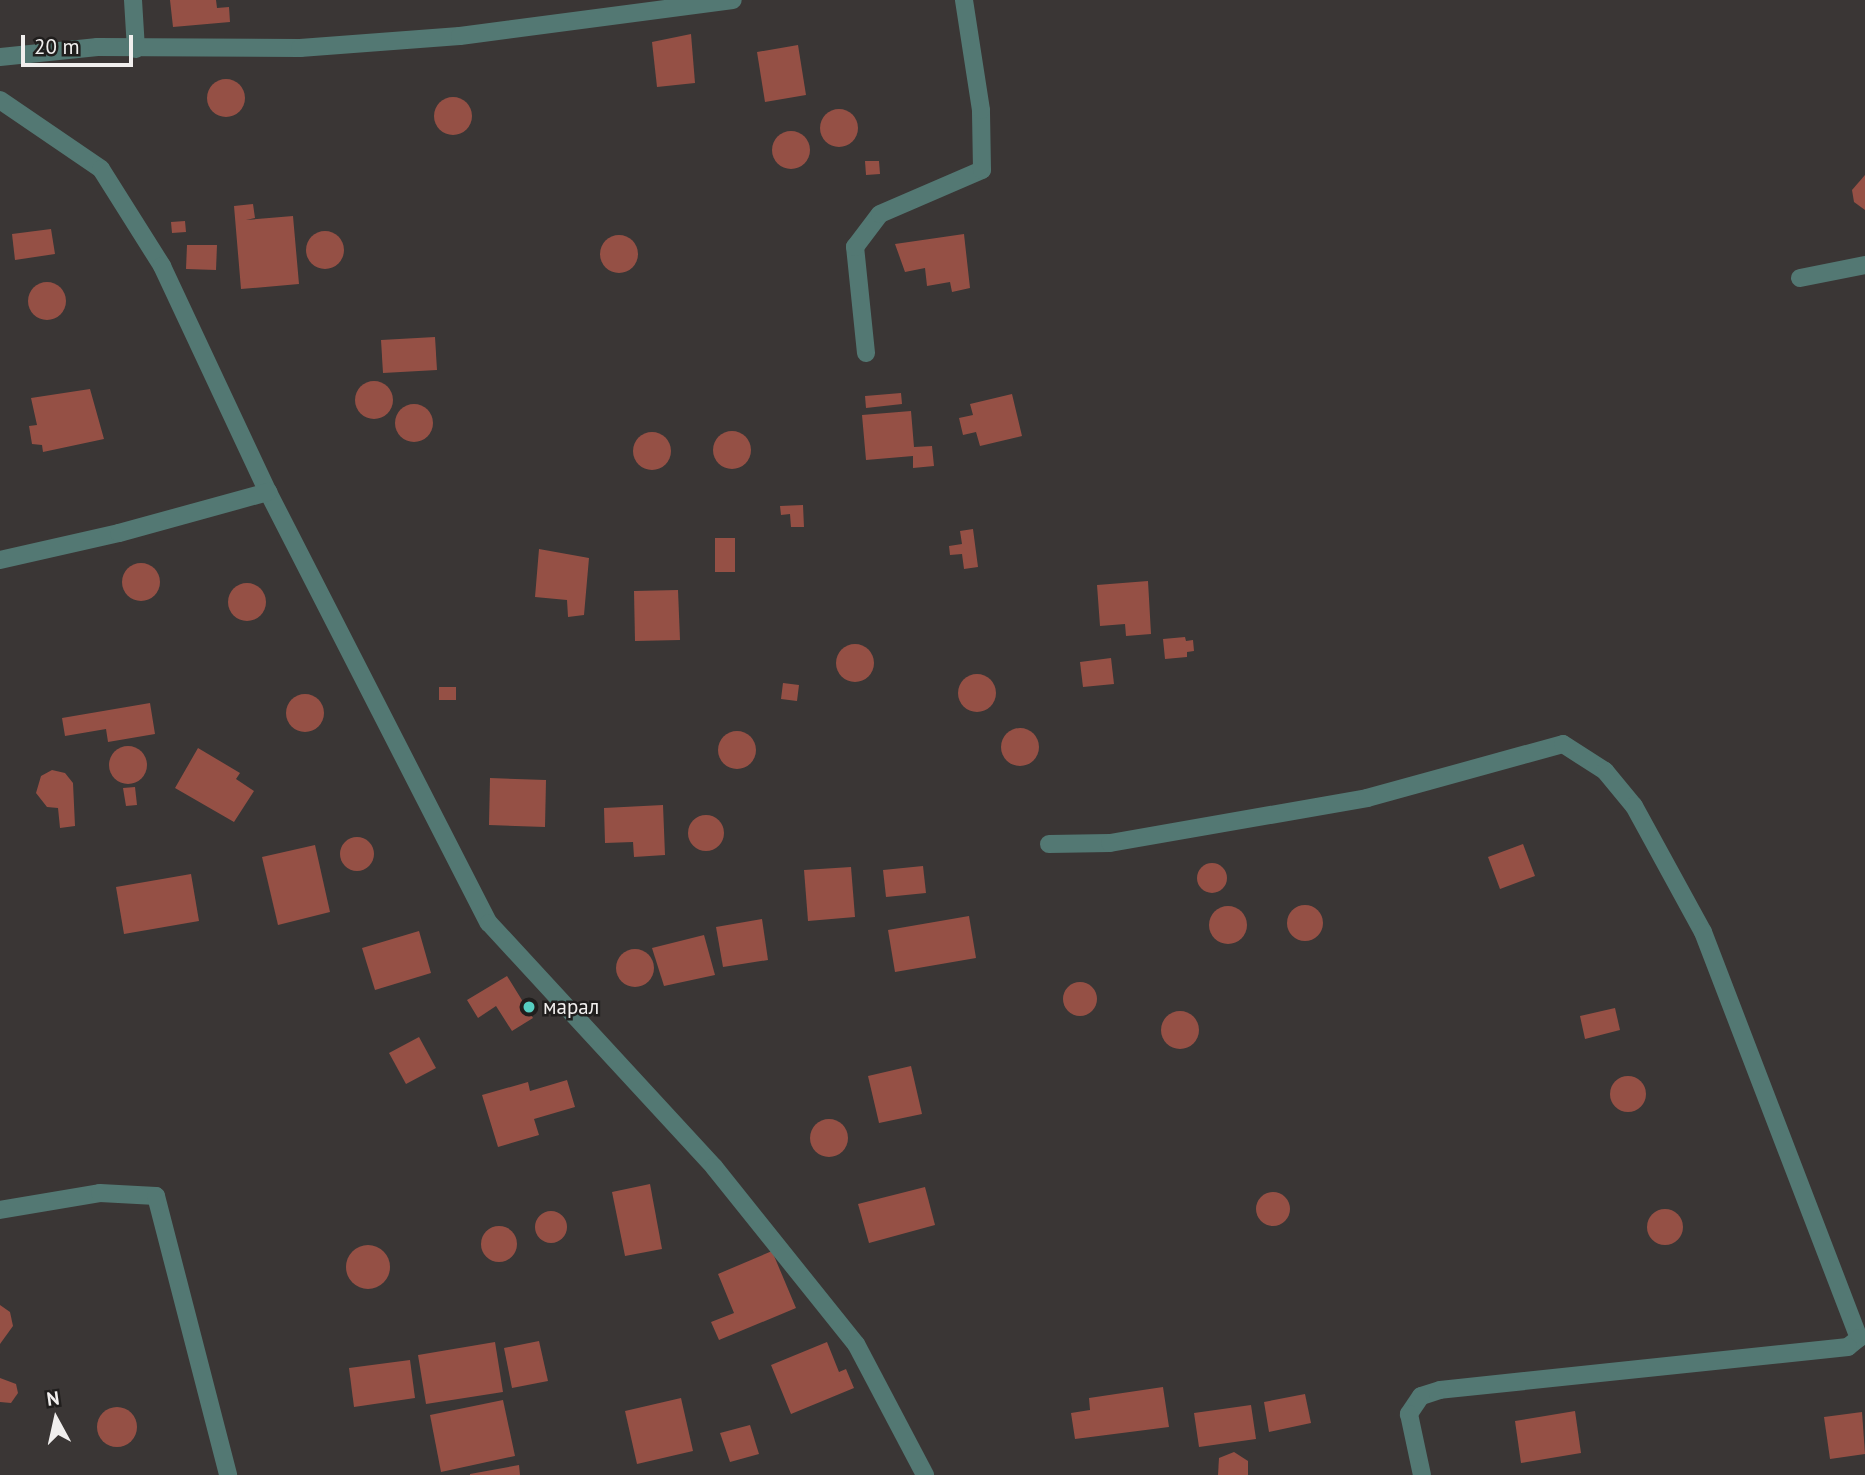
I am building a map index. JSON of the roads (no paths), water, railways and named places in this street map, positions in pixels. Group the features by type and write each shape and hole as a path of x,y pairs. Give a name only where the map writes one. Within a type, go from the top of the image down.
{"street":[{"path":"133,0 136,49"},
{"path":"0,57 97,47 300,48 460,36 733,0"},
{"path":"866,353 855,247 880,214 982,170 981,110 964,0"},
{"path":"0,100 101,169 162,266 268,492 489,923 715,1167 856,1345 925,1475"},
{"path":"1800,278 1865,265"},
{"path":"0,560 119,533 268,492"},
{"path":"1049,844 1110,843 1367,798 1563,744 1605,771 1634,806 1703,932 1859,1339 1848,1347 1440,1390 1421,1396 1409,1414 1422,1475"},
{"path":"0,1210 100,1193 156,1196 178,1268 228,1475"}],"place":[{"name":"марал","path":"529,1007"}]}
